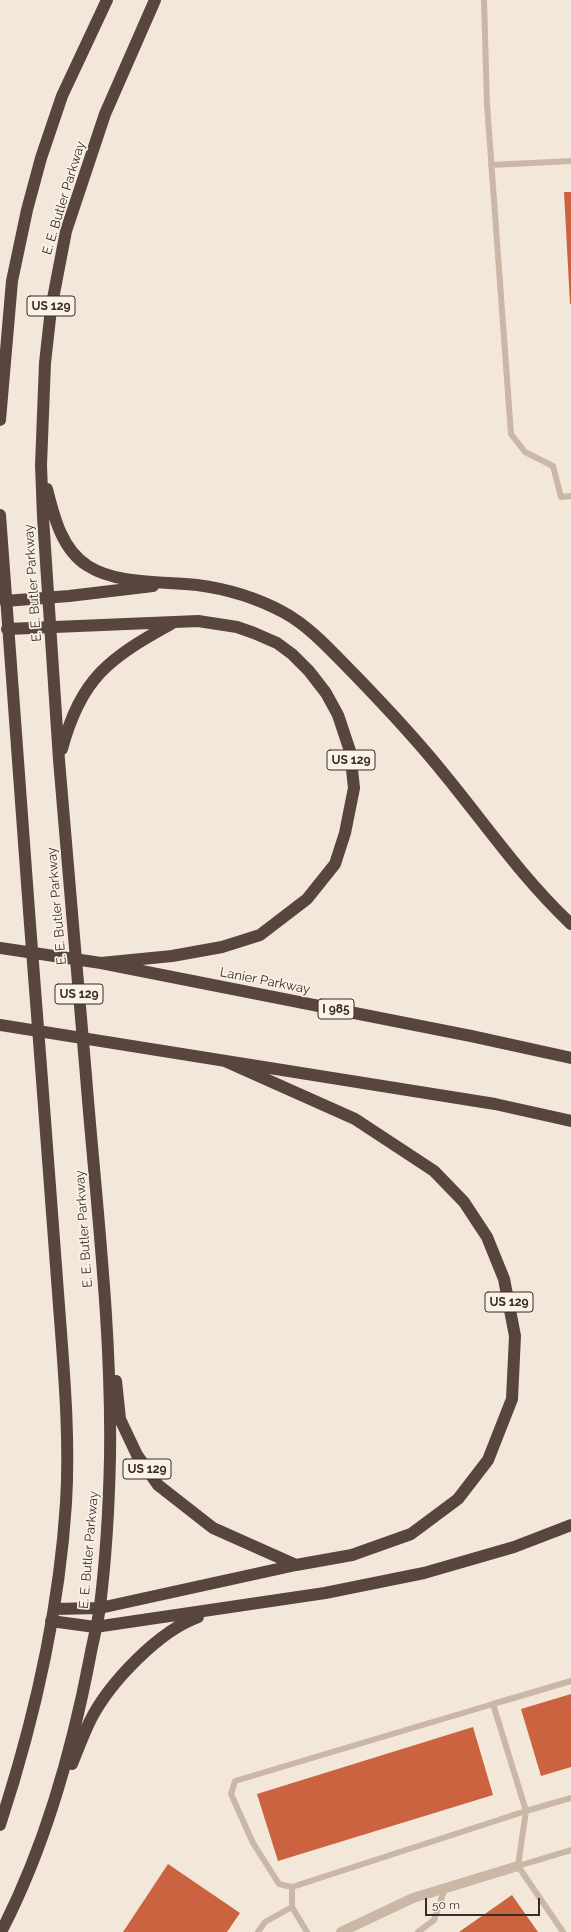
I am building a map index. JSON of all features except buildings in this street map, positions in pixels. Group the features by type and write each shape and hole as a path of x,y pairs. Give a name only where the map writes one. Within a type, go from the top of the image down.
{"highway":[{"name":"US 129","path":"0,420 12,281 27,210 41,158 62,96 107,0"},
{"name":"E. E. Butler Parkway","path":"1,1932 25,1879 48,1820 70,1748 84,1690 100,1608 107,1524 110,1457 109,1393 104,1298 59,760 48,598 41,465 45,363 51,309 60,253 66,232 106,114 155,0"},
{"path":"41,465 56,524 70,549 87,566 111,578 198,585 241,593 284,613 321,641 401,721 519,868 550,904 571,924"},
{"name":"E. E. Butler Parkway","path":"0,515 7,629 64,1366 67,1436 66,1502 62,1552 52,1615 39,1684 21,1763 0,1825"},
{"path":"5,601 48,598 174,583"},
{"name":"US 129","path":"7,629 198,622 237,627 254,633 277,643 292,654 309,671 326,693 338,715 350,751 354,788 345,833 335,864 307,899 260,935 222,947 172,956 101,963"},
{"path":"59,760 74,711 88,686 104,668 129,648 173,623"},
{"name":"Lanier Parkway","path":"0,948 101,963 471,1036 571,1058"},
{"path":"0,1025 495,1104 571,1121"},
{"name":"US 129","path":"104,1298 120,1419 137,1455 158,1485 213,1528 296,1565 352,1555 411,1534 458,1499 488,1460 512,1399 515,1336 504,1279 487,1237 464,1202 434,1171 355,1119 224,1061"},
{"path":"52,1615 96,1628 324,1593 424,1573 514,1547 571,1525"},
{"path":"52,1615 100,1608 296,1565"},
{"path":"48,1820 91,1718 115,1684 136,1660 162,1638 186,1622 221,1609"}],"street":[{"path":"341,1932 413,1898 518,1866"}],"lane":[{"path":"484,0 487,104 511,434 525,452 553,466 561,496 571,496"},
{"path":"491,165 571,160"},
{"path":"571,1681 235,1781 231,1794 253,1843 279,1884 292,1887 526,1811 571,1798"},
{"path":"493,1704 526,1811 518,1866 563,1932"},
{"path":"518,1866 571,1850"},
{"path":"292,1887 292,1907 307,1932"},
{"path":"418,1932 434,1920 445,1888"},
{"path":"258,1932 265,1922 292,1907"}]}
